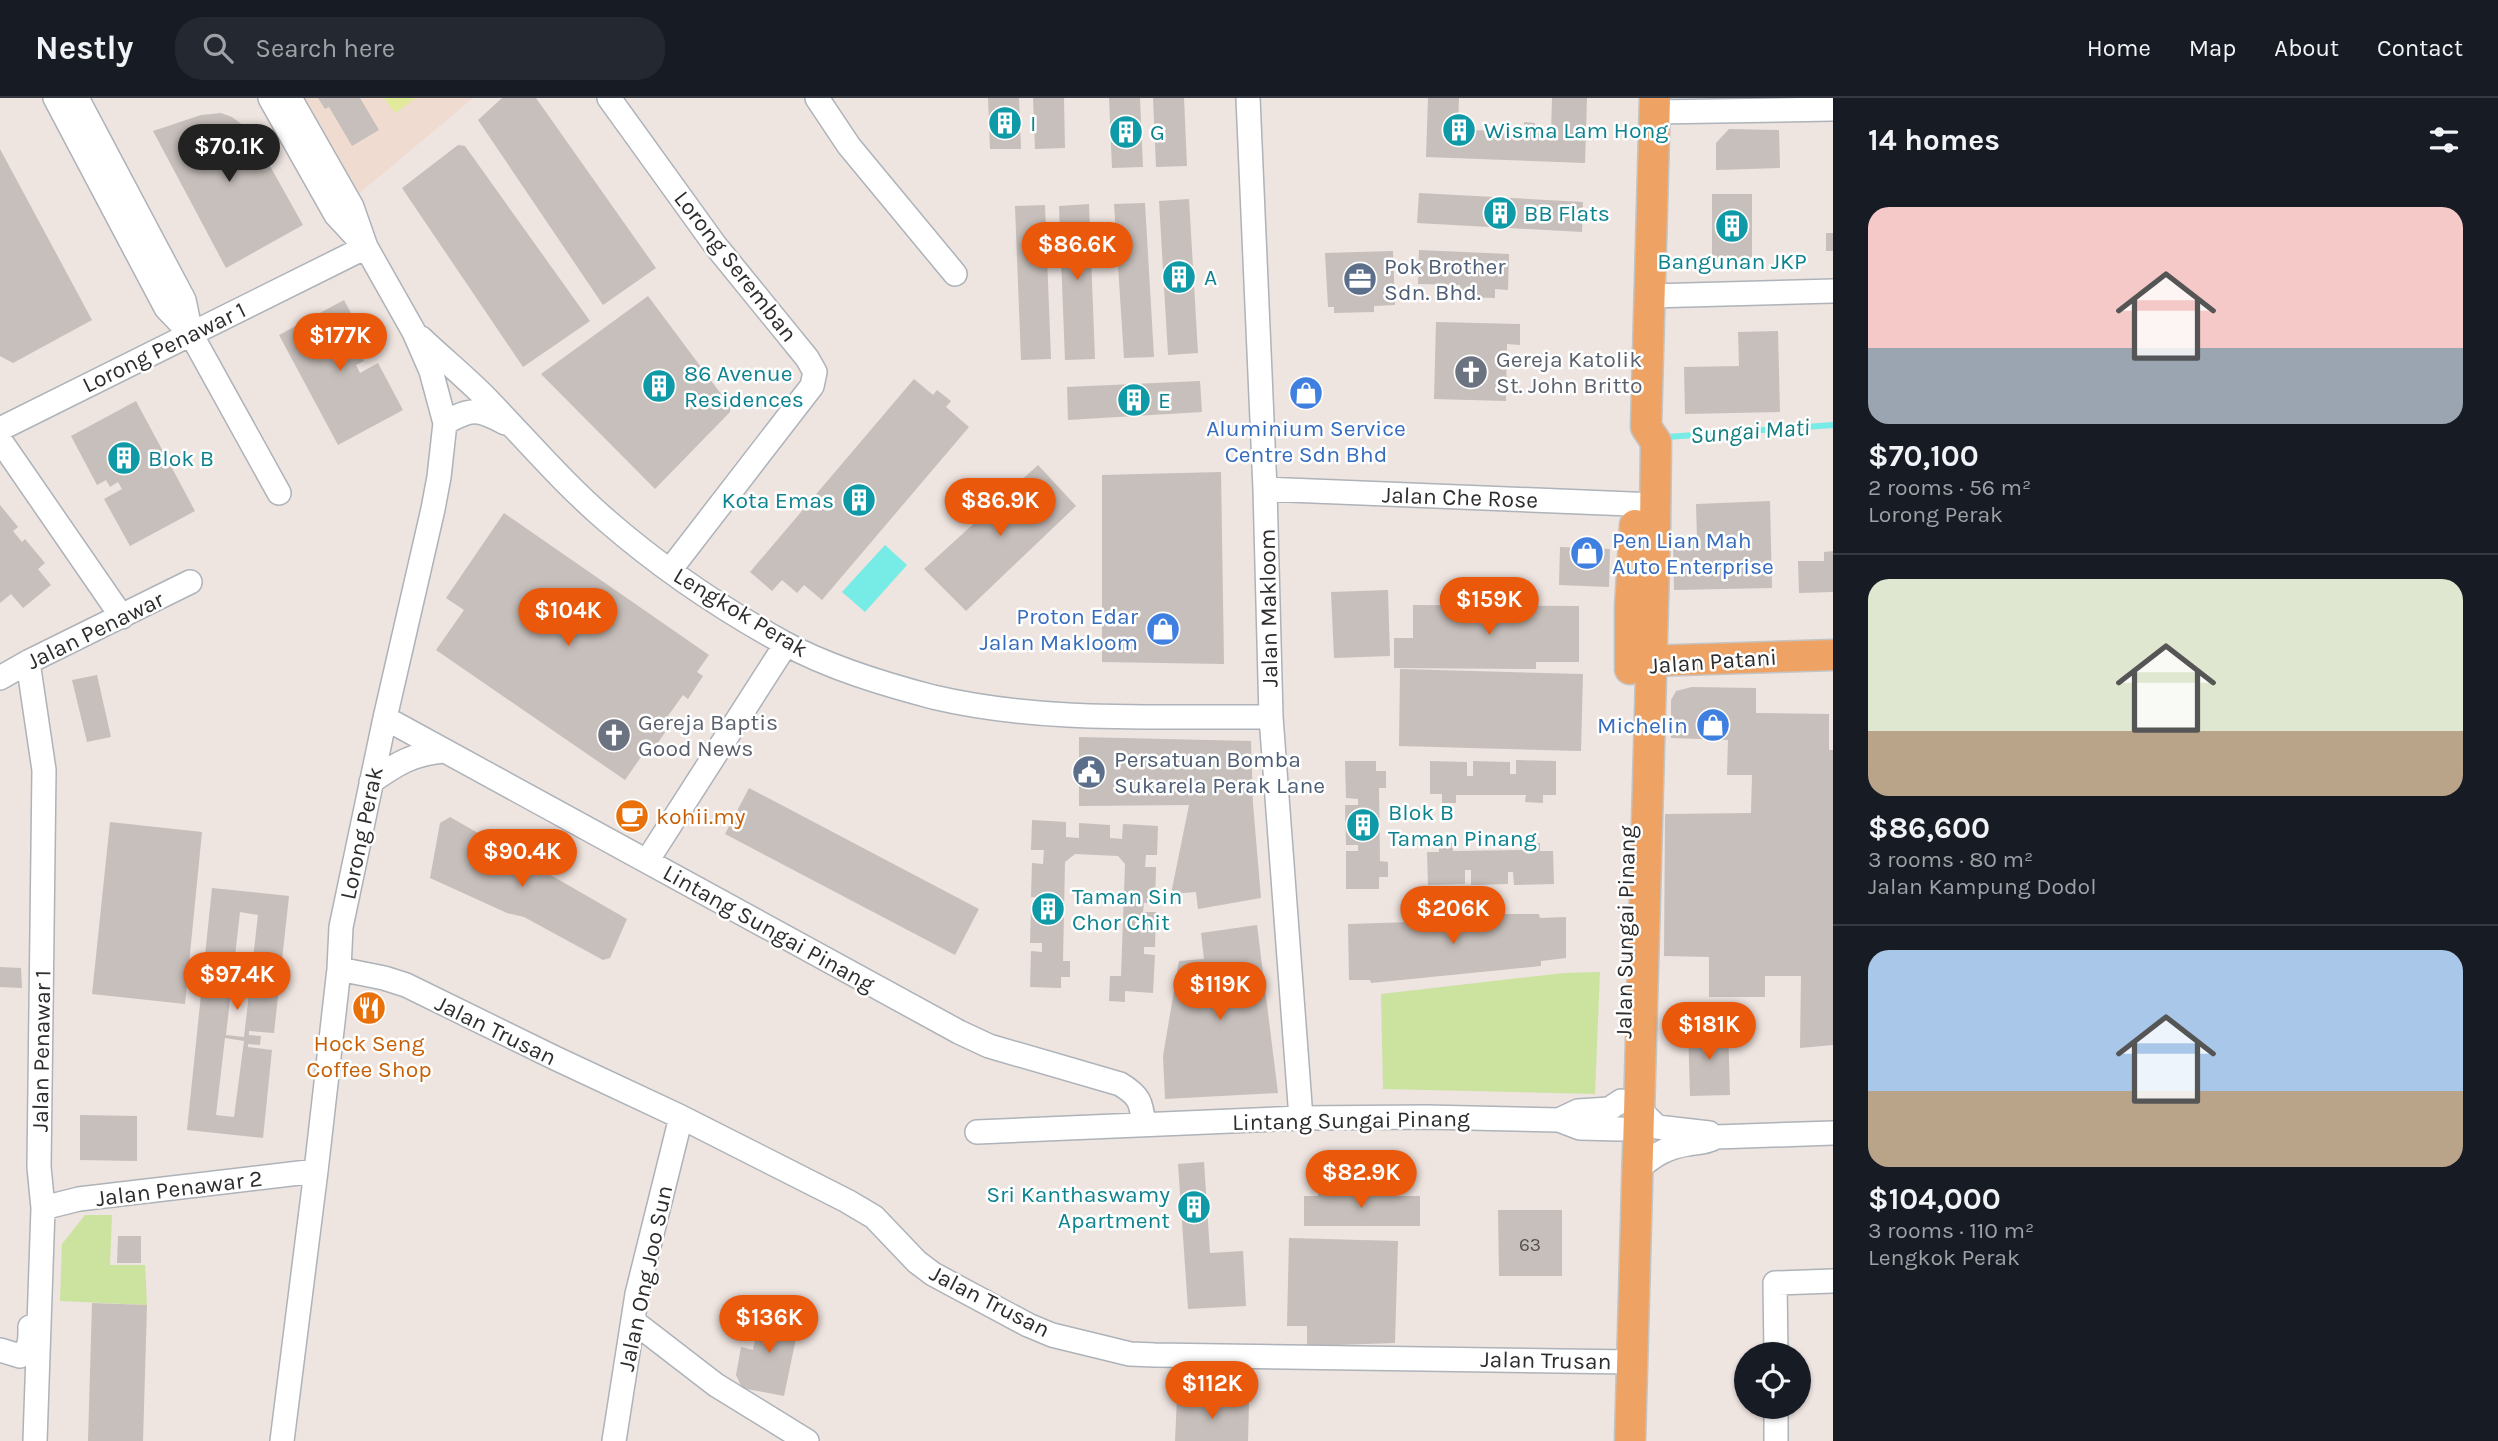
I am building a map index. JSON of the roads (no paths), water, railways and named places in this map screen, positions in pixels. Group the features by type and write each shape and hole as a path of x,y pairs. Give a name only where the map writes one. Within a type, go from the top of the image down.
{"main road":[{"name":"Jalan Sungai Pinang","path":"1630,1441 1624,1362 1627,1109 1643,669 1645,504 1656,442 1646,427 1654,105"},
{"name":"Jalan Patani","path":"1643,669 1833,654"},
{"name":"Jalan Patani","path":"1643,669 1833,667"},
{"name":"Jalan Sungai Pinang","path":"1614,1441 1624,1362 1638,1169 1627,1109"}],"street":[{"path":"55,98 166,309 191,334 279,493"},
{"path":"76,98 184,300 191,334"},
{"name":"Lorong Perak","path":"270,98 336,215 366,247"},
{"name":"Lorong Perak","path":"282,1441 316,1171 339,969 341,927 433,509 445,423 431,371 414,332 366,247 352,207 290,98"},
{"name":"Lorong Seremban","path":"609,98 715,244 807,358 815,372 812,386 670,570"},
{"path":"817,98 849,146 955,274"},
{"name":"Jalan Makloom","path":"1248,98 1265,489 1271,717 1301,1118"},
{"path":"1654,105 1833,109"},
{"name":"Lorong Penawar 1","path":"0,429 366,247"},
{"path":"1650,296 1833,291"},
{"name":"Lengkok Perak","path":"414,332 484,396 510,426 607,521 704,594 786,644 858,675 935,697 1010,709 1094,716 1271,717"},
{"name":"Lengkok Perak","path":"445,423 472,411 485,412 510,426"},
{"path":"0,440 122,617"},
{"name":"Jalan Che Rose","path":"1265,489 1645,504"},
{"name":"Jalan Penawar","path":"0,678 190,582"},
{"path":"647,861 786,644"},
{"name":"Jalan Penawar 1","path":"28,662 44,770 39,1167 43,1208 35,1441"},
{"name":"Lintang Sungai Pinang","path":"385,718 959,1032 989,1045 1120,1084 1135,1093 1142,1107 1144,1125"},
{"path":"371,782 424,752 446,751"},
{"name":"Jalan Trusan","path":"339,969 406,985 681,1117 847,1201 874,1217 917,1262 933,1274 1052,1335 1130,1354 1624,1362"},
{"path":"1627,1109 1644,1114 1657,1127 1709,1133 1716,1138"},
{"name":"Lintang Sungai Pinang","path":"977,1132 1301,1118 1426,1117 1559,1120 1580,1128 1627,1109"},
{"name":"Jalan Ong Joo Sun","path":"614,1441 637,1294 681,1117"},
{"path":"1638,1169 1655,1154 1668,1148 1709,1142 1716,1138 1833,1133"},
{"name":"Jalan Penawar 2","path":"43,1208 79,1199 316,1171"},
{"path":"0,1350 20,1356 26,1352 30,1342 33,1221 43,1208"},
{"path":"1776,1342 1775,1283 1833,1282"},
{"path":"633,1321 716,1385 807,1441"},
{"path":"1776,1419 1776,1441"}],"water":[{"path":"885,545 907,565 865,612 842,592"}],"waterway":[{"name":"Sungai Mati","path":"1667,437 1833,425"}],"place":[{"name":"I","path":"1005,123"},
{"name":"Wisma Lam Hong","path":"1459,130"},
{"name":"G","path":"1126,132"},
{"name":"BB Flats","path":"1500,213"},
{"name":"Bangunan JKP","path":"1732,226"},
{"name":"A","path":"1179,277"},
{"name":"Pok Brother Sdn. Bhd.","path":"1360,279"},
{"name":"Gereja Katolik St. John Britto","path":"1471,372"},
{"name":"86 Avenue Residences","path":"659,386"},
{"name":"Aluminium Service Centre Sdn Bhd","path":"1306,393"},
{"name":"E","path":"1134,400"},
{"name":"Blok B","path":"124,458"},
{"name":"Kota Emas","path":"859,500"},
{"name":"Pen Lian Mah Auto Enterprise","path":"1587,553"},
{"name":"Proton Edar Jalan Makloom","path":"1163,629"},
{"name":"Michelin","path":"1713,725"},
{"name":"Gereja Baptis Good News","path":"614,735"},
{"name":"Persatuan Bomba Sukarela Perak Lane","path":"1089,772"},
{"name":"kohii.my","path":"632,816"},
{"name":"Blok B Taman Pinang","path":"1363,825"},
{"name":"Taman Sin Chor Chit","path":"1048,909"},
{"name":"Hock Seng Coffee Shop","path":"369,1008"},
{"name":"Sri Kanthaswamy Apartment","path":"1194,1207"}]}
